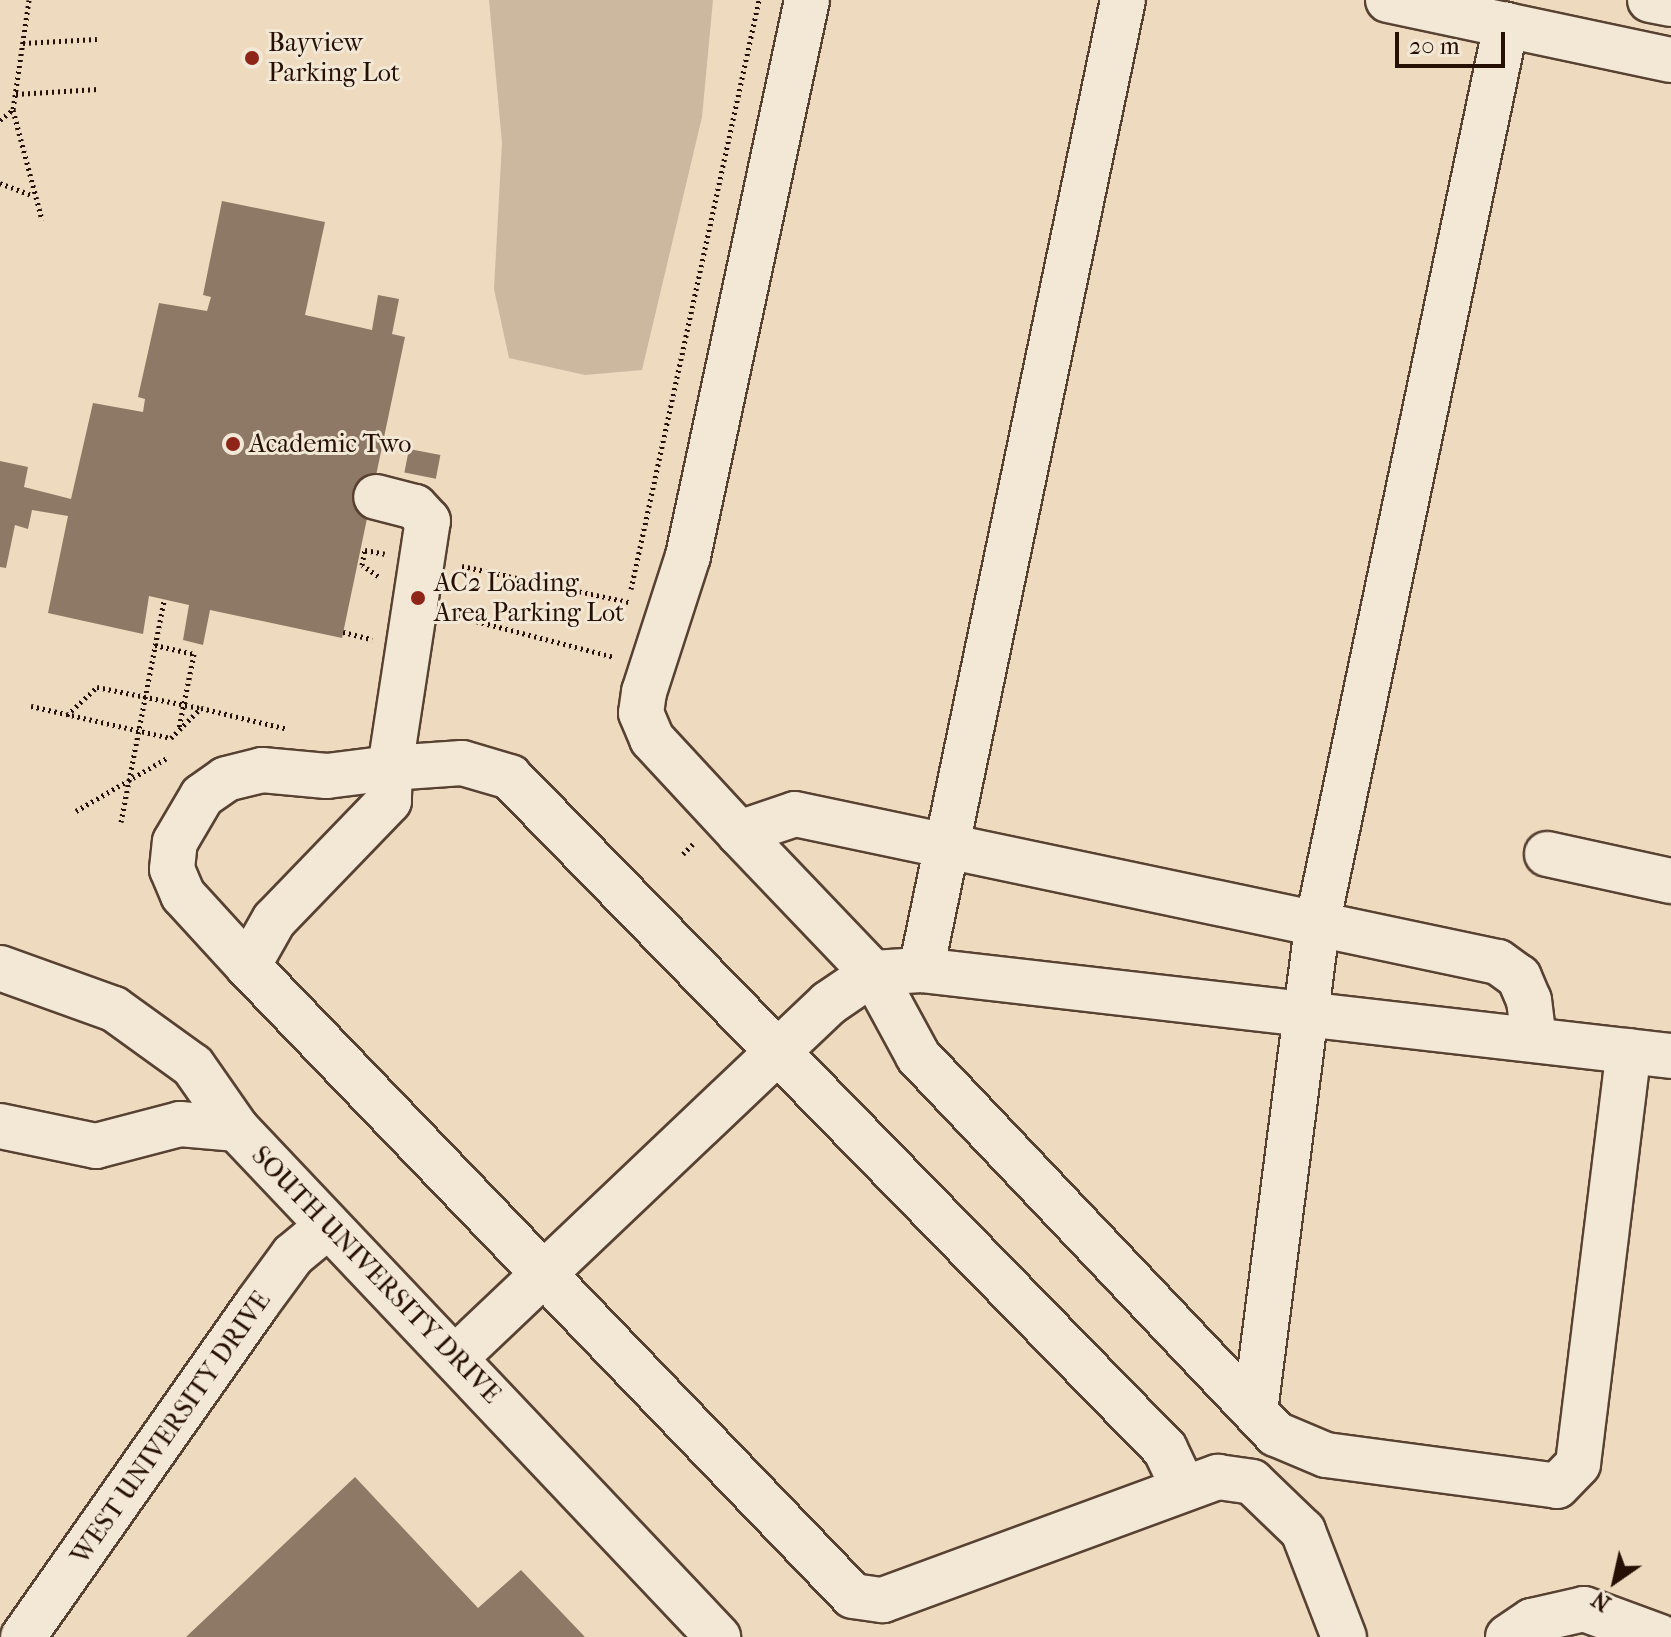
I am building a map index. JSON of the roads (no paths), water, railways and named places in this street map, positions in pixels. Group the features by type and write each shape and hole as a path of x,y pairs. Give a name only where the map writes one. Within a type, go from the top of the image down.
{"street":[{"path":"455,1358 547,1274 780,1048 873,973 921,970 1650,1054 1570,1479 1557,1486 1326,1455 1266,1422 918,1056 873,973 671,763 641,713 688,556 807,0"},
{"path":"921,970 1123,0"},
{"path":"1388,0 1671,60"},
{"path":"1650,0 1671,4"},
{"path":"1252,1482 1266,1422 1317,925 1506,25"},
{"path":"248,966 274,920 389,801 391,721 421,582 428,521 415,507 376,497"},
{"path":"1183,1487 1165,1449 780,1048 510,777 462,763 327,776 262,770 226,779 185,818 172,869 201,918 547,1274 853,1596 867,1602 1218,1477 1252,1482 1303,1531 1344,1637"},
{"path":"739,833 795,814 1498,962 1524,988 1534,1039"},
{"path":"1547,854 1671,881"},
{"name":"SOUTH UNIVERSITY DRIVE","path":"0,968 114,1009 193,1066 237,1129 718,1637"},
{"path":"0,1126 96,1146 180,1124 237,1129"},
{"name":"WEST UNIVERSITY DRIVE","path":"23,1637 293,1255 328,1226"},
{"path":"1508,1637 1532,1621 1584,1609 1660,1637"}],"place":[{"name":"Bayview Parking Lot","path":"252,58"},
{"name":"Academic Two","path":"233,444"},
{"name":"AC2 Loading Area Parking Lot","path":"418,598"}]}
